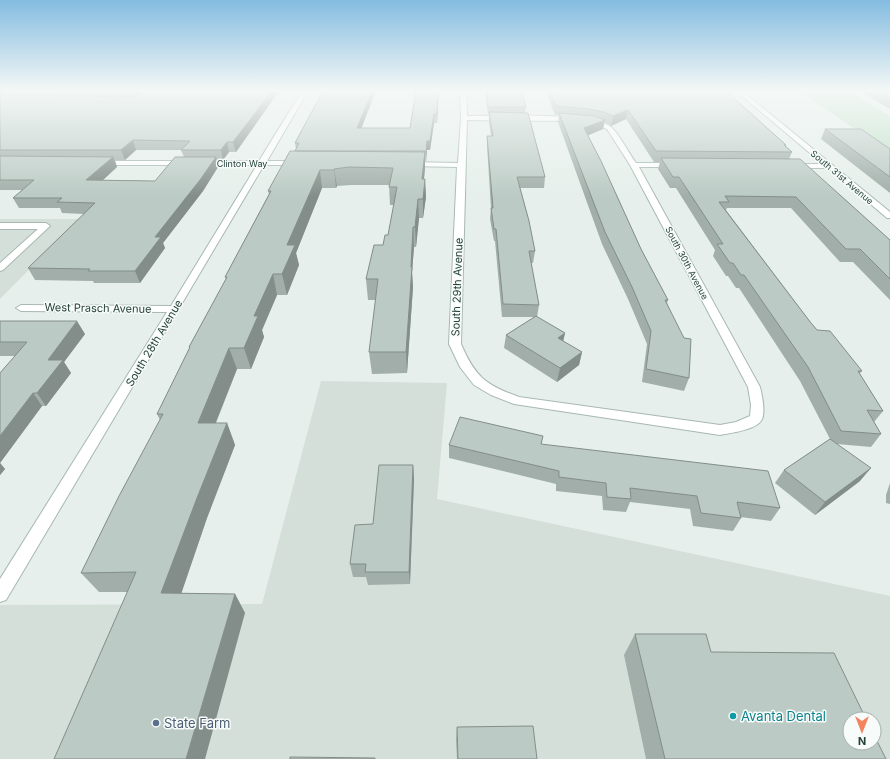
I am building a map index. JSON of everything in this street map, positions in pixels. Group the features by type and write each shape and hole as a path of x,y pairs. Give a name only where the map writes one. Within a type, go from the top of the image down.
{"street":[{"name":"South 28th Avenue","path":"0,594 284,126"},
{"name":"South 29th Avenue","path":"463,126 455,344 462,363 474,380 490,391 518,401 720,430 738,427 756,419"},
{"name":"South 30th Avenue","path":"605,126 609,128 634,165 754,387 757,405 756,419"},
{"name":"South 31st Avenue","path":"782,126 890,216"},
{"name":"Clinton Way","path":"88,163 310,164"},
{"path":"397,164 461,165"},
{"path":"634,165 681,165"},
{"path":"783,166 830,166"},
{"path":"0,226 46,226 0,268"},
{"name":"West Prasch Avenue","path":"21,308 174,309"}],"shaded area":[{"path":"0,219 79,219 0,299"},
{"path":"321,381 447,383 437,499 890,596 890,759 0,759 0,605 262,604"}],"green space":[{"path":"851,126 890,126 890,153"}],"building":[{"path":"0,126 245,126 233,142 227,142 221,150 181,150 190,141 133,140 121,150 0,150"},
{"path":"304,126 410,128 410,126 432,126 430,141 427,141 426,152 295,151 299,143 295,143"},
{"path":"491,126 532,126 545,177 517,177 529,221 535,251 529,251 539,305 503,304 496,229 494,229 491,208 493,208 487,136 493,136"},
{"path":"564,126 588,126 584,128 601,161 641,249 668,300 665,300 684,338 691,339 689,378 646,369 651,331 632,287 605,232"},
{"path":"639,126 765,126 792,152 656,151"},
{"path":"825,129 861,129 890,149 890,177"},
{"path":"290,151 425,151 422,179 425,179 423,199 418,199 415,227 413,227 412,267 406,352 369,352 378,279 366,279 374,245 383,245 385,235 388,235 397,187 389,187 393,168 349,167 334,170 320,170 287,245 295,245 282,274 273,274 254,316 258,316 244,348 229,348 198,423 227,423 161,593 235,594 186,759 54,759 136,572 81,573 119,496 163,414 157,414 189,347 227,277 225,277 271,191 268,191"},
{"path":"0,156 113,157 86,180 155,181 175,157 216,157 200,180 155,237 161,237 135,271 88,271 90,269 28,268 95,203 57,202 62,198 13,198 34,180 0,180"},
{"path":"661,158 800,159 890,240 890,279 860,249 846,249 796,197 725,196 729,202 719,202 811,323 817,330 830,331 862,371 858,371 883,411 867,410 881,434 841,431 808,367 744,275 741,275 733,263 730,263 717,244 723,244 679,177 673,177"},
{"path":"536,316 565,333 558,338 582,352 560,368 506,335"},
{"path":"0,321 77,321 48,360 63,360 37,393 33,393 0,436 0,373 27,342 0,342"},
{"path":"460,417 543,436 541,444 768,471 780,508 737,502 741,518 701,513 697,496 630,488 631,499 607,497 606,483 559,477 559,471 449,445"},
{"path":"830,439 871,468 825,502 784,470"},
{"path":"379,465 413,465 409,572 365,572 366,564 350,564 355,525 373,524"},
{"name":"Avanta Dental","path":"635,634 706,634 711,652 834,653 862,711 842,711 842,751 882,751 886,759 665,759"},
{"path":"533,726 537,759 458,759 457,727"},
{"path":"290,757 375,758 375,759 290,759"}],"place":[{"name":"Avanta Dental","path":"733,716"},
{"name":"State Farm","path":"156,723"}]}
